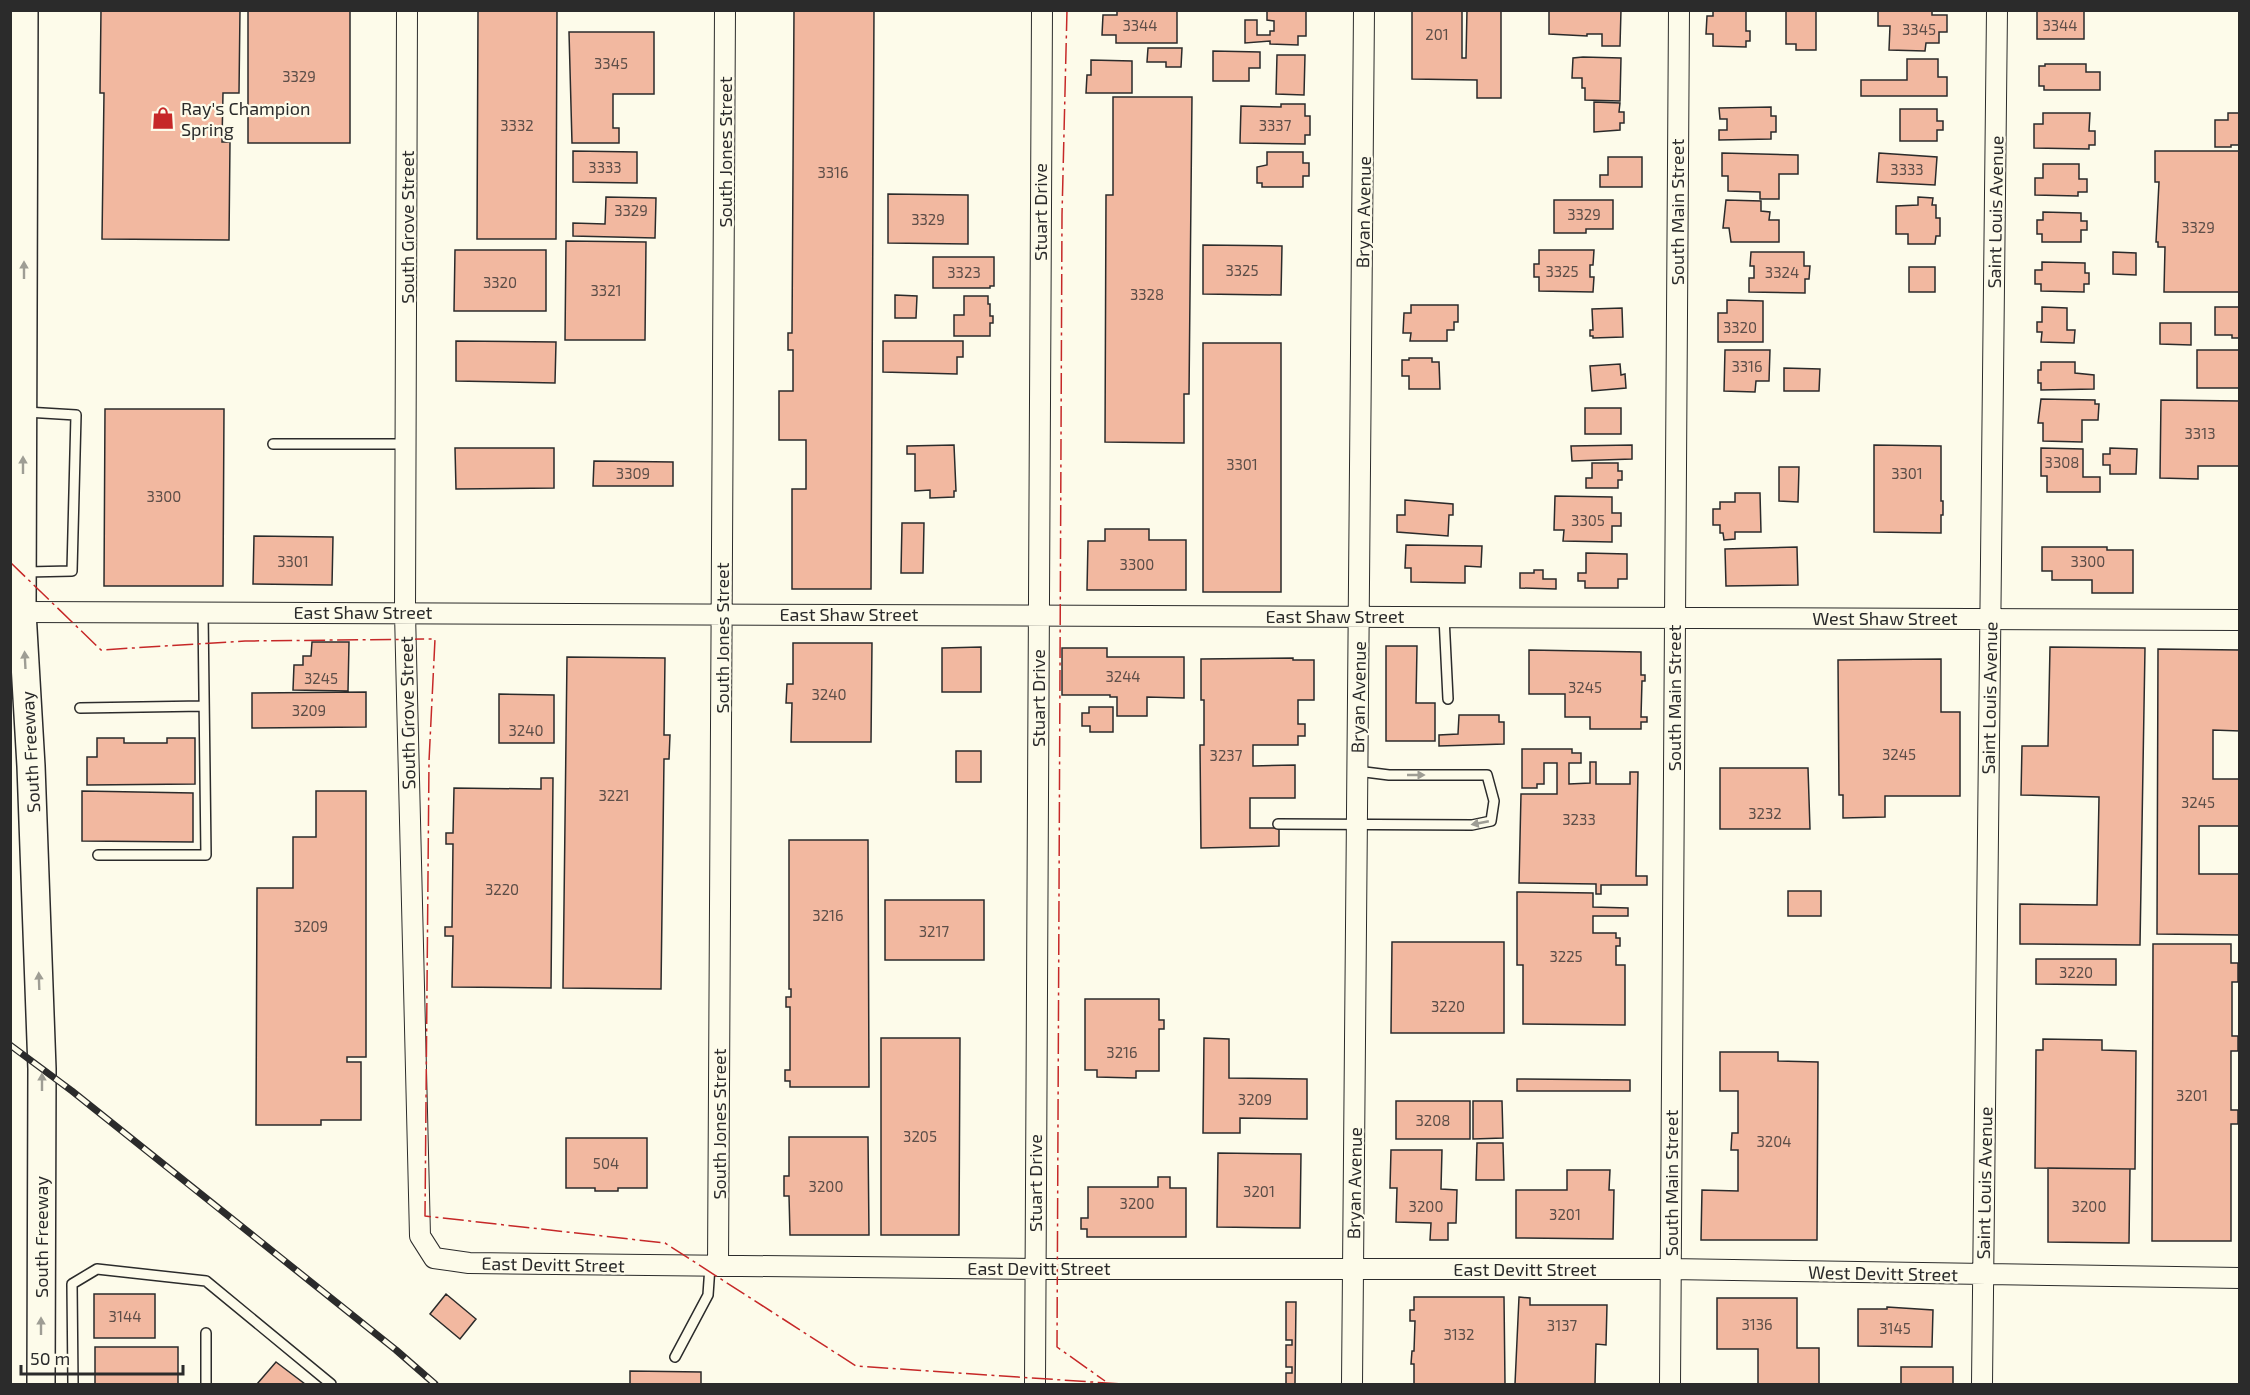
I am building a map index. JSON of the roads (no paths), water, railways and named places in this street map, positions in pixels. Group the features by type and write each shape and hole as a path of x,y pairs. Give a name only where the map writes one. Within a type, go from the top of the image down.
{"main road":[{"name":"South Freeway","path":"24,10 22,612 31,766 42,1069 41,1384"}],"street":[{"name":"South Grove Street","path":"408,10 405,613 420,1236"},
{"name":"South Jones Street","path":"714,1266 722,614 725,10"},
{"name":"Stuart Drive","path":"1035,1384 1042,10"},
{"name":"Bryan Avenue","path":"1352,1384 1364,10"},
{"name":"South Main Street","path":"1670,1384 1679,10"},
{"name":"Saint Louis Avenue","path":"1982,1384 1997,10"},
{"name":"East Shaw Street","path":"22,612 1675,618"},
{"name":"West Shaw Street","path":"1675,618 2240,620"},
{"name":"East Devitt Street","path":"420,1236 434,1258 469,1263 1034,1269 1670,1269"},
{"name":"West Devitt Street","path":"1670,1269 2240,1278"}],"lane":[{"path":"22,572 72,572 76,415 23,412"},
{"path":"273,444 406,444"},
{"path":"98,855 206,855 202,612"},
{"path":"1444,616 1448,699"},
{"path":"80,708 204,706"},
{"path":"1278,824 1472,825 1491,821 1494,801 1487,775 1389,775 1357,771"},
{"path":"675,1357 708,1295 714,1266"},
{"path":"73,1384 72,1284 97,1269 206,1281 332,1384"},
{"path":"206,1333 206,1384"}],"railway":[{"path":"10,1045 72,1091 396,1350 435,1384"}],"place":[{"name":"Ray's Champion Spring","path":"163,118"}]}
